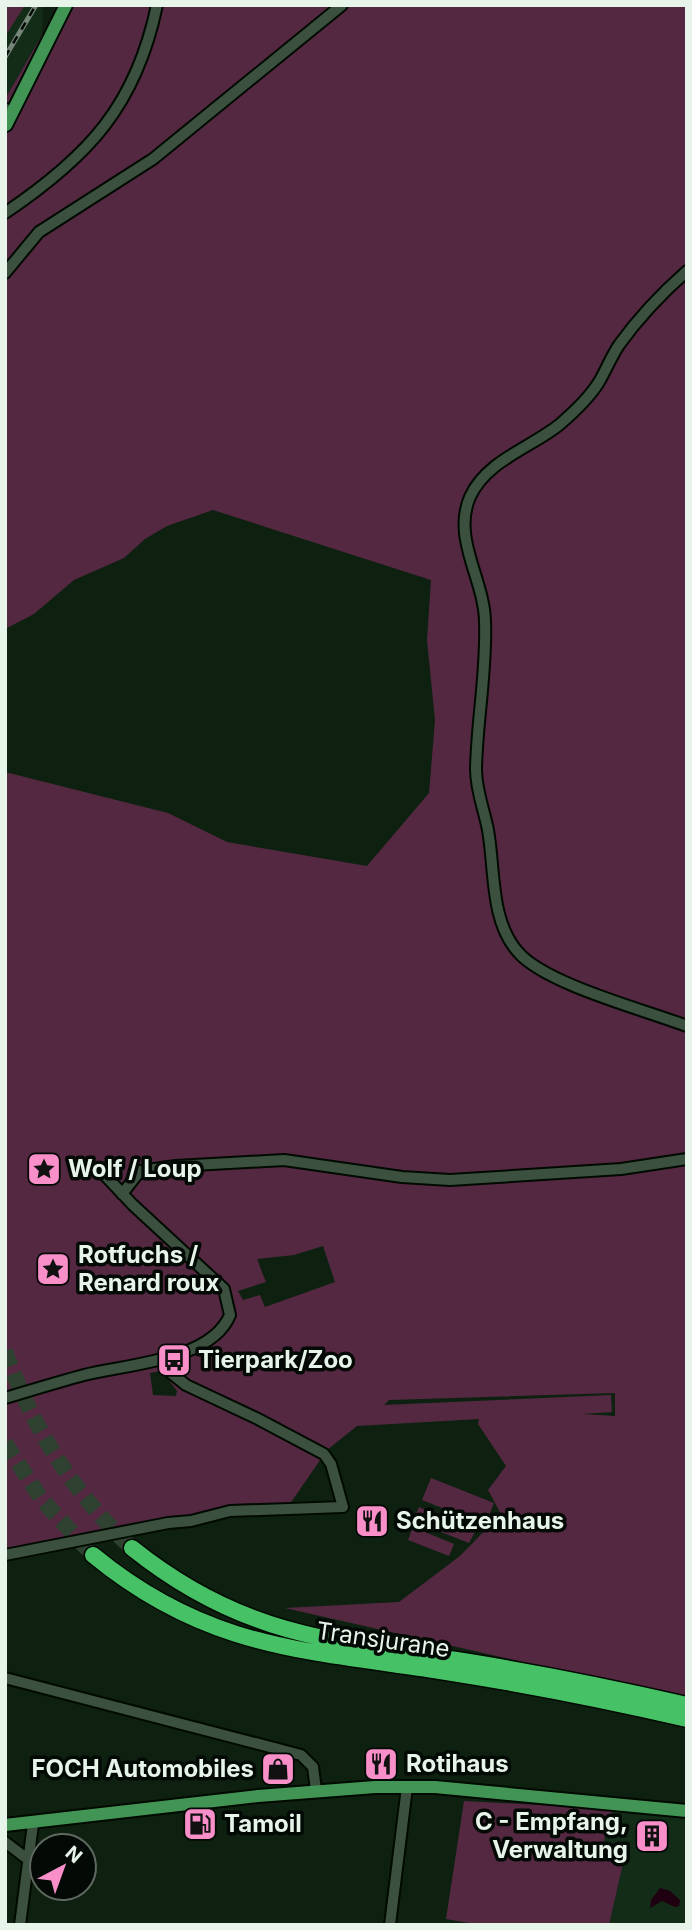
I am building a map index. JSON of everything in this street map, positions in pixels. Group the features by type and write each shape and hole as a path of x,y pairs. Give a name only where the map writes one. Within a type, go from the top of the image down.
{"highway":[{"name":"Transjurane","path":"132,1548 186,1587 238,1613 303,1635 557,1678 687,1705"},
{"name":"Transjurane","path":"93,1555 148,1596 207,1625 262,1644 508,1682 687,1719"}],"main road":[{"path":"6,125 66,5"},
{"path":"5,1825 33,1824 316,1790 407,1787 687,1811"}],"street":[{"path":"5,214 72,163 106,128 143,61 157,5"},
{"path":"5,273 39,232 153,159 342,5"},
{"path":"687,271 643,312 616,348 598,383 580,405 558,425 511,456 480,481 468,501 464,525 465,539 481,589 485,620 485,677 476,779 490,840 498,904 509,937 516,951 530,963 567,981 687,1026"},
{"path":"122,1194 141,1171 206,1164 284,1160 402,1177 450,1180 621,1168 687,1159"},
{"path":"5,1398 82,1375 165,1358 219,1334 230,1315 228,1296 211,1276 122,1194 100,1170"},
{"path":"5,1555 168,1523 191,1521 230,1511 303,1506 344,1507 331,1464 324,1454 189,1387 171,1373 165,1358"},
{"path":"5,1678 301,1755 313,1767 316,1790"},
{"path":"390,1925 407,1787"},
{"path":"32,1832 33,1824"},
{"path":"5,1842 28,1859"},
{"path":"20,1925 28,1874"}],"shaded area":[{"path":"5,5 25,5 5,37"},
{"path":"25,5 43,5 42,35 5,99 5,37"},
{"path":"65,5 687,5 687,1699 285,1608 399,1602 460,1556 501,1514 488,1490 506,1466 478,1424 479,1419 357,1426 327,1450 285,1511 5,1548 5,772 168,813 227,842 367,866 429,793 435,720 427,640 431,580 213,510 167,526 145,539 124,558 74,580 34,614 5,629 5,99 42,35","holes":["323,1246 335,1282 265,1307 260,1295 243,1300 238,1291 266,1282 257,1259 294,1255","162,1371 177,1391 176,1396 153,1395 150,1373","615,1393 615,1416 582,1414 612,1412 611,1395 384,1405 389,1400"]},
{"path":"431,1478 494,1503 485,1525 422,1500"},
{"path":"419,1507 476,1530 469,1543 413,1521"},
{"path":"413,1527 454,1544 449,1556 408,1540"},
{"path":"464,1801 613,1809 604,1841 624,1859 609,1925 480,1925 446,1919"},
{"path":"613,1809 687,1818 687,1925 609,1925 624,1859 604,1841"},
{"path":"660,1888 670,1891 680,1900 679,1906 662,1901 650,1908 651,1900"}],"tunnel":[{"path":"5,1351 28,1406 56,1457 110,1527 132,1548"},
{"path":"5,1443 42,1500 93,1555"}],"railway":[{"path":"5,57 36,5"}],"place":[{"name":"Wolf / Loup","path":"44,1169"},
{"name":"Rotfuchs / Renard roux","path":"53,1269"},
{"name":"Tierpark/Zoo","path":"174,1360"},
{"name":"Schützenhaus","path":"372,1521"},
{"name":"Rotihaus","path":"381,1764"},
{"name":"FOCH Automobiles","path":"278,1769"},
{"name":"Tamoil","path":"200,1824"},
{"name":"C - Empfang, Verwaltung","path":"652,1836"}]}
